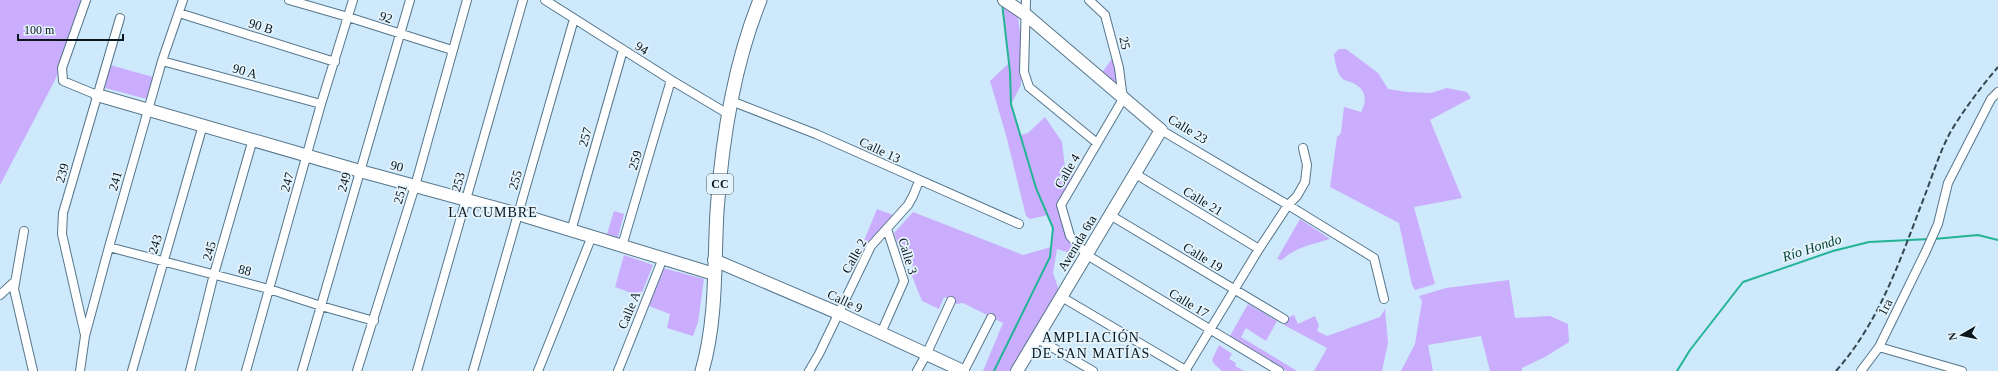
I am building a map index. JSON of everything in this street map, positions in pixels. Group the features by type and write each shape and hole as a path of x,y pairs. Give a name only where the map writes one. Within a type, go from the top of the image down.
{"main road":[{"name":"CC","path":"702,371 709,340 721,170 728,114 740,59 760,0"}],"street":[{"name":"90","path":"86,0 62,68 63,81 73,86 97,95 254,139 307,156 518,214 714,274"},
{"name":"241","path":"80,371 85,336 109,247 162,61 183,0"},
{"name":"92","path":"289,0 348,16 401,35 452,50"},
{"name":"247","path":"246,371 321,104 353,0"},
{"name":"249","path":"302,371 410,0"},
{"name":"251","path":"357,371 374,321 415,186 467,0"},
{"name":"253","path":"417,371 523,0"},
{"name":"94","path":"545,0 671,80 728,114"},
{"name":"Calle 23","path":"1004,0 1025,14 1161,130 1374,258 1384,299"},
{"path":"1026,0 1024,72 1029,87 1096,143"},
{"name":"25","path":"1089,0 1105,15 1119,68 1123,99"},
{"name":"90 B","path":"179,13 335,62"},
{"name":"239","path":"85,336 62,234 63,213 120,18"},
{"name":"255","path":"473,371 574,18"},
{"name":"257","path":"571,231 623,50"},
{"name":"90 A","path":"162,61 321,104"},
{"name":"259","path":"622,246 671,80"},
{"name":"1ra","path":"1861,371 1879,347 1938,224 1948,183 1991,99 1998,92"},
{"name":"Calle 4","path":"1087,255 1070,236 1061,205 1123,99"},
{"name":"Calle 13","path":"731,101 816,134 919,181 1019,224"},
{"name":"243","path":"132,371 203,125"},
{"name":"Avenida 6ta","path":"1017,371 1060,296 1087,255 1134,173 1161,130"},
{"name":"245","path":"190,371 214,274 254,139"},
{"path":"1060,296 1186,371 1259,249 1288,205 1297,196 1305,182 1307,165 1303,148"},
{"name":"Calle 21","path":"1134,173 1259,249"},
{"name":"Calle 2","path":"809,371 819,354 870,246 908,205 914,196 919,181"},
{"name":"Calle 19","path":"1110,215 1284,319"},
{"name":"Calle 3","path":"881,333 904,281 887,229"},
{"path":"24,231 13,283 33,371"},
{"path":"538,371 592,236"},
{"name":"88","path":"109,247 269,289 374,321"},
{"name":"Calle 17","path":"1087,255 1279,371"},
{"name":"Calle A","path":"618,371 663,258"},
{"name":"Calle 9","path":"714,260 838,313 926,355 964,371"},
{"path":"0,295 13,283"},
{"path":"917,371 951,301"},
{"path":"964,371 991,318"},
{"path":"1036,338 1093,371"},
{"path":"1879,347 1958,371"}],"shaded area":[{"path":"0,0 84,0 55,80 0,185"},
{"path":"1002,6 1018,17 1021,40 1021,85 1011,104 1021,135 1028,133 1045,117 1062,142 1065,168 1073,175 1058,204 1079,252 1073,254 1057,249 1053,273 1060,293 1014,371 983,371 1003,323 963,303 957,304 944,297 939,309 922,301 912,276 913,254 902,256 894,233 913,212 1023,255 1051,247 1053,228 1048,215 1030,219 1026,216 1006,135 990,81 1009,63"},
{"path":"1339,49 1346,49 1378,73 1388,89 1407,92 1431,93 1447,88 1467,92 1471,98 1430,120 1462,198 1414,207 1435,284 1415,290 1412,285 1399,223 1330,187 1337,137 1341,133 1344,107 1361,112 1365,100 1363,92 1358,86 1344,80 1340,75 1334,54"},
{"path":"1113,57 1119,88 1101,74"},
{"path":"110,65 153,77 147,99 105,88"},
{"path":"877,209 893,215 864,249 861,248"},
{"path":"614,211 624,214 618,237 607,234"},
{"path":"1300,219 1330,239 1299,249 1282,260 1277,259"},
{"path":"624,255 653,265 641,295 615,287"},
{"path":"663,268 704,279 698,322 693,336 667,328 670,314 649,306"},
{"path":"1509,280 1515,318 1550,316 1568,324 1569,342 1545,357 1522,368 1522,371 1490,371 1481,336 1428,345 1433,371 1401,371 1415,344 1422,301 1419,296 1446,288"},
{"path":"1248,304 1277,321 1266,341 1246,328 1241,337 1297,371 1286,371 1230,336"},
{"path":"1385,309 1388,343 1382,371 1314,371 1327,348 1284,325 1284,319 1294,315 1298,324 1315,316 1319,326 1317,331 1327,336 1380,317"},
{"path":"1219,345 1232,354 1229,359 1236,363 1235,366 1244,371 1221,371 1215,365 1212,360"}],"waterway":[{"path":"994,371 1050,257 1053,228 1036,188 1011,104 1010,72 1002,3"},
{"name":"Río Hondo","path":"1934,239 1978,235 1998,240"},
{"name":"Río Hondo","path":"1677,371 1690,350 1743,282 1833,251 1869,242 1930,239"}],"railway":[{"path":"1836,371 1866,331 1878,309 1898,264 1940,155 1951,131 1973,98 1998,67"}],"district":[{"name":"LA CUMBRE","path":"493,212"},
{"name":"AMPLIACIÓN DE SAN MATÍAS","path":"1091,346"}]}
